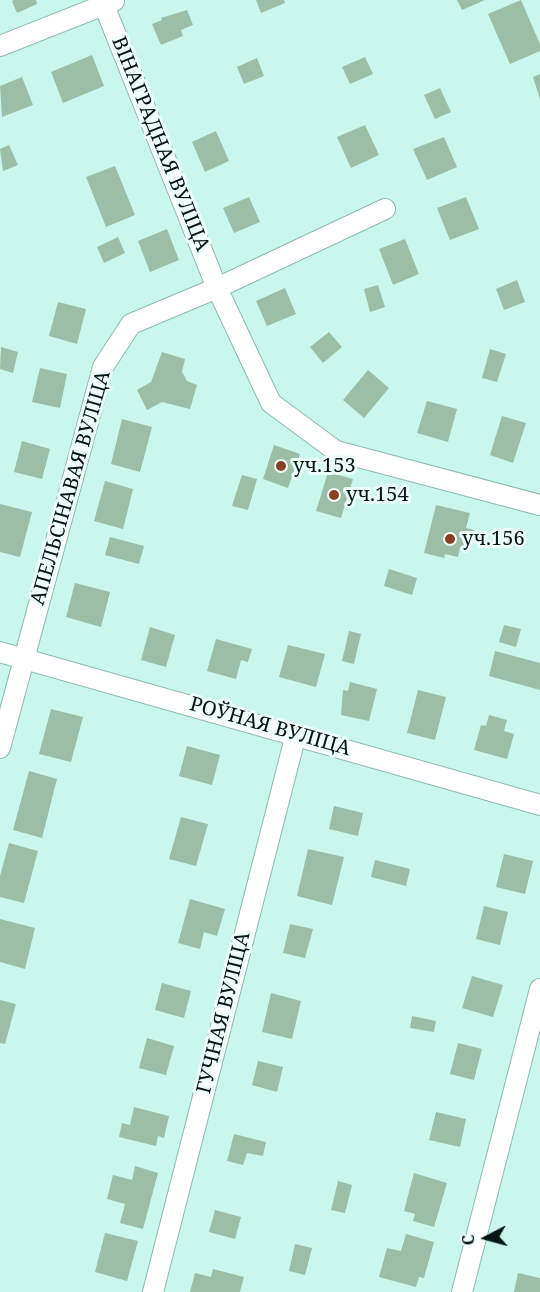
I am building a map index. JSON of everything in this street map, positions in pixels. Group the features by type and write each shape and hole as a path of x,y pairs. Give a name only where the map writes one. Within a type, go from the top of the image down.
{"street":[{"path":"0,46 107,2"},
{"name":"ВІНАГРАДНАЯ ВУЛІЦА","path":"107,2 218,288 271,404 336,451 540,505"},
{"path":"218,288 385,209"},
{"name":"АПЕЛЬСІНАВАЯ ВУЛІЦА","path":"0,748 104,367 131,324 218,288"},
{"name":"РОЎНАЯ ВУЛІЦА","path":"0,652 540,805"},
{"name":"ГУЧНАЯ ВУЛІЦА","path":"153,1292 296,734"},
{"path":"462,1292 540,989"}],"building":[{"path":"36,0 37,4 17,13 12,1"},
{"path":"256,0 284,0 285,3 261,13"},
{"path":"457,0 485,0 462,10"},
{"path":"521,0 540,44 540,51 510,64 488,14"},
{"path":"187,10 193,25 181,30 183,36 161,45 152,24 162,20 161,18"},
{"path":"92,55 104,86 63,103 51,72"},
{"path":"365,57 373,74 350,84 342,67"},
{"path":"257,58 264,76 244,84 237,67"},
{"path":"540,74 540,99 533,77"},
{"path":"22,77 33,105 2,117 0,86"},
{"path":"440,88 451,112 435,119 424,95"},
{"path":"365,125 379,155 351,168 337,137"},
{"path":"216,131 229,161 205,172 192,142"},
{"path":"444,137 457,167 427,180 413,149"},
{"path":"9,145 18,165 3,171 0,149"},
{"path":"115,166 135,215 106,227 86,177"},
{"path":"249,197 260,222 234,233 223,208"},
{"path":"466,197 479,229 450,240 437,208"},
{"path":"167,229 179,260 150,272 138,241"},
{"path":"118,237 125,253 104,263 97,247"},
{"path":"405,239 419,274 393,285 379,249"},
{"path":"517,280 525,302 504,310 496,289"},
{"path":"378,285 385,307 370,312 364,289"},
{"path":"285,288 296,314 267,326 256,301"},
{"path":"58,302 86,309 77,344 49,336"},
{"path":"329,332 342,347 323,363 310,347"},
{"path":"1,347 18,352 13,373 0,369"},
{"path":"490,349 506,354 497,382 482,378"},
{"path":"162,352 185,359 182,372 187,381 197,385 190,409 162,402 147,410 137,390 151,382"},
{"path":"40,368 67,374 60,408 32,402"},
{"path":"368,370 389,388 364,418 343,400"},
{"path":"427,401 457,409 448,442 417,433"},
{"path":"502,416 526,423 513,463 490,455"},
{"path":"122,419 152,427 140,472 111,464"},
{"path":"22,441 50,449 42,479 14,472"},
{"name":"уч.153","path":"274,445 300,454 288,488 263,479"},
{"name":"уч.154","path":"328,472 353,479 341,518 316,511"},
{"path":"242,475 257,479 248,510 232,506"},
{"path":"105,481 133,489 123,529 94,521"},
{"path":"0,504 32,512 20,557 0,552"},
{"name":"уч.156","path":"436,505 470,513 466,528 474,530 469,550 460,548 458,557 445,554 444,558 424,553"},
{"path":"110,537 144,546 139,564 105,555"},
{"path":"389,569 417,578 412,595 384,586"},
{"path":"75,583 110,592 101,627 66,617"},
{"path":"504,625 521,629 516,647 499,642"},
{"path":"150,627 175,635 166,667 141,660"},
{"path":"349,631 361,634 354,664 342,661"},
{"path":"216,639 252,649 248,662 241,660 236,679 207,671"},
{"path":"288,645 325,654 316,687 279,677"},
{"path":"495,651 540,663 540,690 489,676"},
{"path":"350,682 377,689 369,721 341,715 343,690 348,691"},
{"path":"418,690 446,697 435,740 407,733"},
{"path":"51,709 83,717 71,762 39,754"},
{"path":"489,715 507,720 504,731 514,734 507,759 474,750 481,725 486,726"},
{"path":"187,746 220,755 212,785 179,776"},
{"path":"29,771 57,779 42,838 13,830"},
{"path":"334,806 363,813 358,836 329,829"},
{"path":"181,817 208,824 196,866 169,859"},
{"path":"9,843 38,851 24,903 0,897 0,876"},
{"path":"308,849 344,857 332,905 297,896"},
{"path":"504,854 533,861 525,894 496,887"},
{"path":"375,860 410,869 406,886 371,877"},
{"path":"190,899 225,909 217,936 204,932 200,949 178,943"},
{"path":"484,906 508,912 500,945 476,939"},
{"path":"0,919 35,928 25,969 0,962"},
{"path":"290,924 313,929 305,958 283,953"},
{"path":"472,976 503,985 493,1017 462,1008"},
{"path":"162,983 191,991 184,1018 155,1010"},
{"path":"271,993 301,1001 292,1039 262,1032"},
{"path":"0,1000 16,1004 5,1044 0,1043"},
{"path":"412,1016 436,1021 434,1032 410,1028"},
{"path":"147,1038 174,1046 166,1075 139,1068"},
{"path":"458,1043 482,1049 474,1080 450,1074"},
{"path":"258,1061 283,1067 277,1092 252,1085"},
{"path":"134,1107 169,1116 164,1138 158,1136 156,1146 119,1137 122,1123 130,1125"},
{"path":"436,1112 466,1119 460,1147 429,1140"},
{"path":"234,1134 266,1142 263,1156 247,1153 243,1165 227,1161"},
{"path":"135,1166 158,1173 143,1229 120,1223 125,1204 107,1199 113,1175 132,1180"},
{"path":"414,1173 447,1183 434,1227 413,1221 415,1214 404,1211"},
{"path":"338,1181 352,1185 345,1213 331,1210"},
{"path":"215,1210 241,1217 235,1239 209,1232"},
{"path":"105,1233 138,1241 127,1281 95,1272"},
{"path":"406,1234 434,1242 424,1278 419,1277 416,1287 379,1277 387,1248 401,1251"},
{"path":"295,1244 312,1248 305,1275 289,1271"},
{"path":"213,1269 244,1277 240,1292 190,1292 195,1273 211,1277"},
{"path":"518,1273 540,1278 540,1292 514,1292"}],"place":[{"name":"уч.153","path":"281,466"},
{"name":"уч.154","path":"334,495"},
{"name":"уч.156","path":"450,539"}]}
